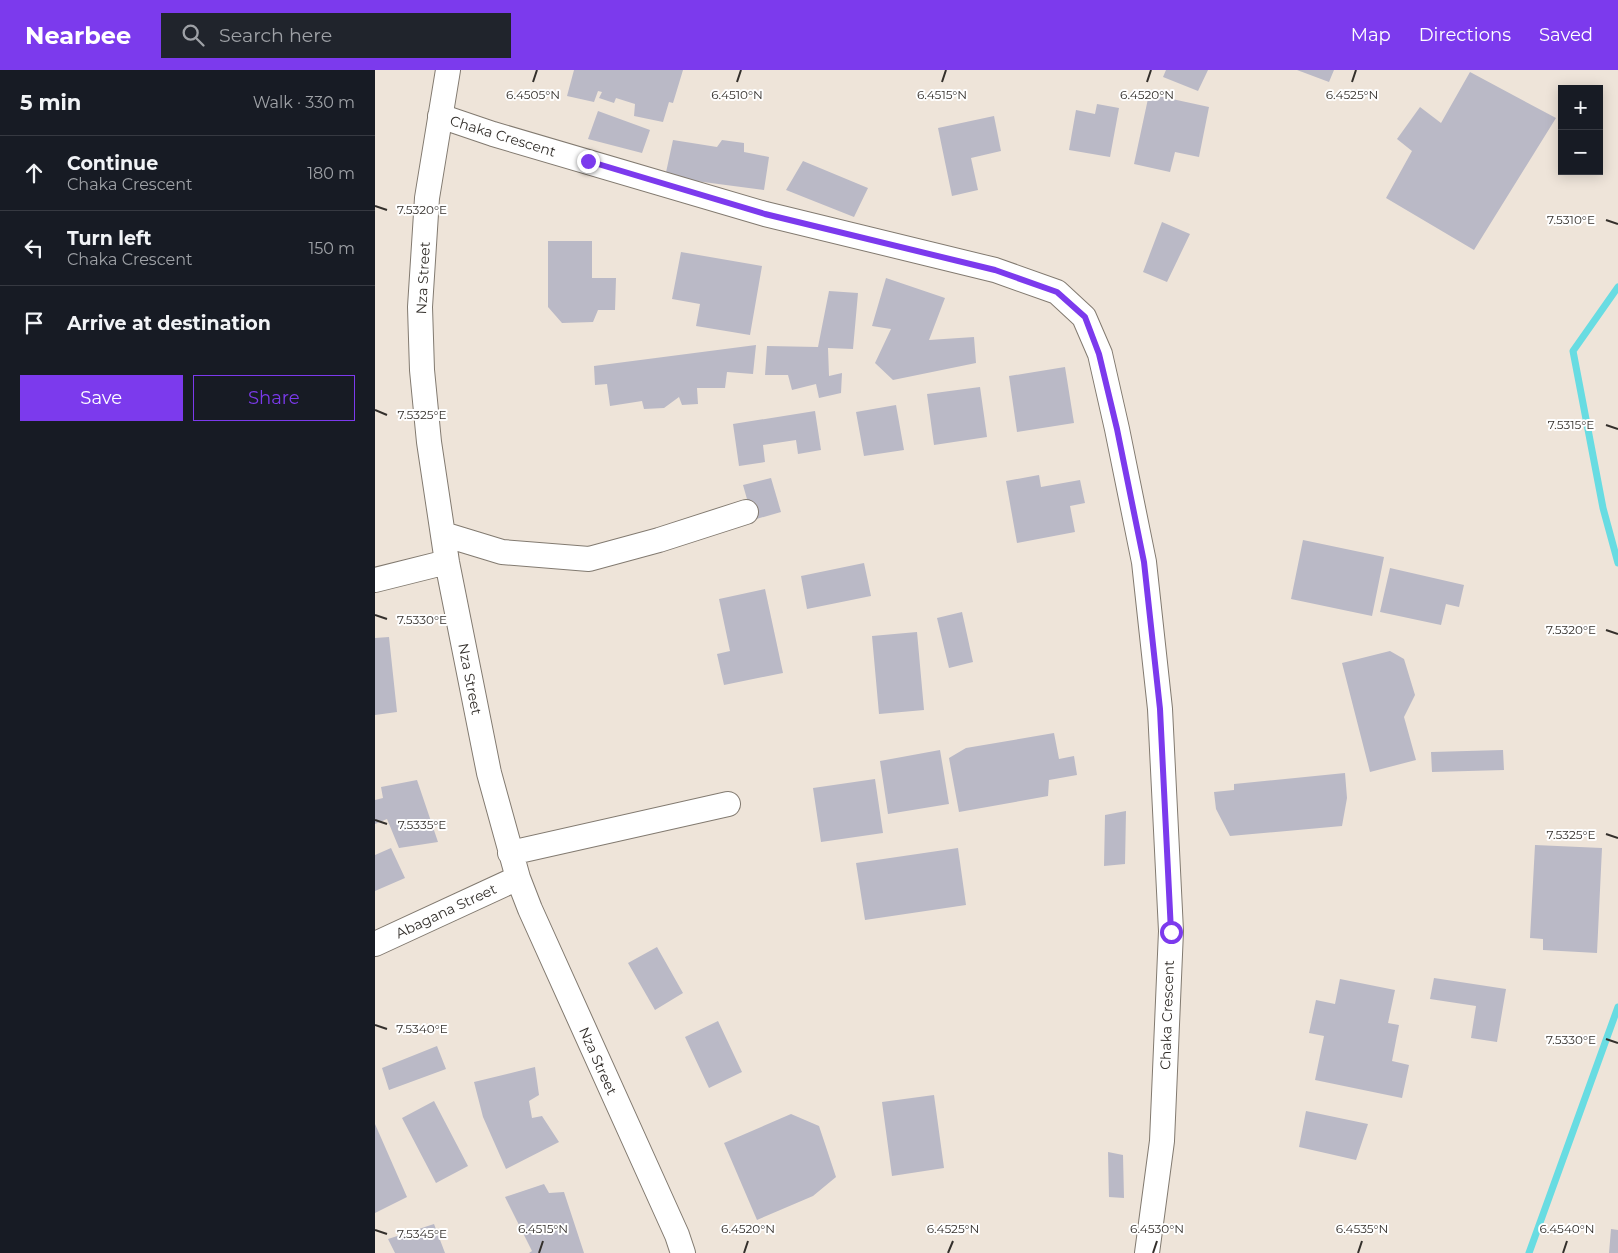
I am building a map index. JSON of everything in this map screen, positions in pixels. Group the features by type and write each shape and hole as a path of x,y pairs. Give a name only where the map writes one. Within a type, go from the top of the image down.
{"street":[{"name":"Nza Street","path":"448,70 427,198 421,307 422,370 447,562 489,773 518,878 529,909 677,1235 683,1253"},
{"name":"Chaka Crescent","path":"439,116 493,134 765,214 995,270 1057,292 1085,317 1099,354 1117,429 1144,562 1160,709 1171,932 1161,1141 1147,1253"},
{"path":"443,534 502,552 589,559 659,540 746,512"},
{"path":"375,580 447,562"},
{"path":"510,853 728,804"},
{"name":"Abagana Street","path":"375,944 518,878"}],"building":[{"path":"574,70 683,70 673,103 669,102 663,122 634,116 635,104 616,98 614,103 599,98 602,92 598,91 594,102 567,96"},
{"path":"1166,70 1208,70 1198,91 1163,77"},
{"path":"1297,70 1334,70 1329,82"},
{"path":"1470,72 1556,118 1474,250 1386,198 1412,151 1397,139 1420,107 1441,123"},
{"path":"1149,94 1209,107 1199,157 1175,152 1170,172 1134,164"},
{"path":"1097,104 1119,108 1110,157 1069,150 1076,110 1095,114"},
{"path":"598,111 650,130 642,153 588,139"},
{"path":"994,116 1001,151 971,158 978,190 952,196 938,128"},
{"path":"673,140 717,147 722,140 744,143 744,152 769,157 764,190 665,177"},
{"path":"803,161 868,188 854,217 786,190"},
{"path":"1162,222 1190,234 1167,282 1143,272"},
{"path":"548,241 592,241 592,278 616,278 615,310 598,310 593,322 562,323 548,307"},
{"path":"681,252 762,266 750,335 696,326 700,304 672,299"},
{"path":"886,278 945,298 929,340 974,337 976,363 893,380 875,363 891,329 872,326"},
{"path":"829,291 858,293 853,349 828,348 829,376 842,373 841,393 819,398 816,384 792,390 788,375 765,375 767,346 818,347"},
{"path":"756,345 753,374 727,372 725,388 697,388 698,404 682,405 679,397 664,408 644,409 642,401 610,406 607,384 595,385 594,366"},
{"path":"1065,367 1074,423 1017,432 1009,376"},
{"path":"980,387 987,437 934,445 927,394"},
{"path":"896,405 904,450 864,456 856,412"},
{"path":"815,411 821,450 798,454 796,440 763,445 765,462 739,466 733,424"},
{"path":"1039,475 1041,487 1080,480 1085,503 1070,506 1075,532 1017,543 1006,481"},
{"path":"771,478 781,512 753,520 743,485"},
{"path":"1303,540 1384,557 1372,616 1291,599"},
{"path":"864,563 871,596 807,609 801,576"},
{"path":"1390,568 1464,585 1459,607 1446,604 1441,625 1380,612"},
{"path":"765,589 783,673 724,685 717,654 730,651 719,599"},
{"path":"962,612 973,662 949,668 937,618"},
{"path":"917,632 924,710 879,714 872,636"},
{"path":"389,637 397,712 375,715 375,638"},
{"path":"1390,651 1404,659 1415,695 1404,717 1416,760 1370,772 1342,663"},
{"path":"1054,733 1059,759 1074,756 1077,775 1049,780 1048,796 959,812 949,758 966,748"},
{"path":"940,750 949,804 888,814 880,761"},
{"path":"1503,750 1504,770 1432,772 1431,752"},
{"path":"1345,773 1347,798 1342,826 1230,836 1216,809 1214,792 1234,790 1234,784"},
{"path":"875,779 883,833 821,842 813,788"},
{"path":"417,780 438,842 399,848 387,819 375,824 375,800 383,798 381,787"},
{"path":"1126,811 1125,864 1104,866 1105,815"},
{"path":"1535,845 1602,848 1597,953 1543,950 1543,939 1530,938"},
{"path":"391,848 405,878 375,891 375,855"},
{"path":"958,848 966,905 865,920 856,863"},
{"path":"657,947 683,993 655,1010 628,963"},
{"path":"1434,978 1506,989 1497,1042 1471,1038 1476,1006 1430,999"},
{"path":"1340,979 1395,990 1388,1023 1399,1025 1392,1061 1409,1065 1402,1098 1315,1080 1324,1036 1309,1033 1316,1000 1335,1004"},
{"path":"718,1021 742,1072 709,1088 685,1037"},
{"path":"437,1046 446,1069 389,1090 382,1068"},
{"path":"535,1067 539,1095 529,1101 532,1118 542,1116 559,1142 506,1169 483,1117 474,1082"},
{"path":"934,1095 944,1168 892,1176 882,1102"},
{"path":"434,1101 468,1166 436,1183 402,1118"},
{"path":"1306,1111 1368,1124 1356,1160 1299,1147"},
{"path":"791,1114 819,1126 836,1177 813,1196 757,1220 724,1143"},
{"path":"375,1124 407,1197 375,1213"},
{"path":"1108,1152 1123,1155 1124,1198 1109,1197"},
{"path":"544,1184 549,1193 564,1192 584,1253 529,1253 532,1251 505,1197"},
{"path":"434,1224 445,1253 395,1253 388,1239"},
{"path":"1611,1229 1618,1230 1618,1253 1609,1253"}],"waterway":[{"path":"1618,287 1573,351 1603,508 1618,563"},
{"path":"1529,1253 1618,1007"}],"route":[{"path":"588,161 765,214 995,270 1057,292 1085,317 1099,354 1117,429 1144,562 1160,709 1171,932"}]}
